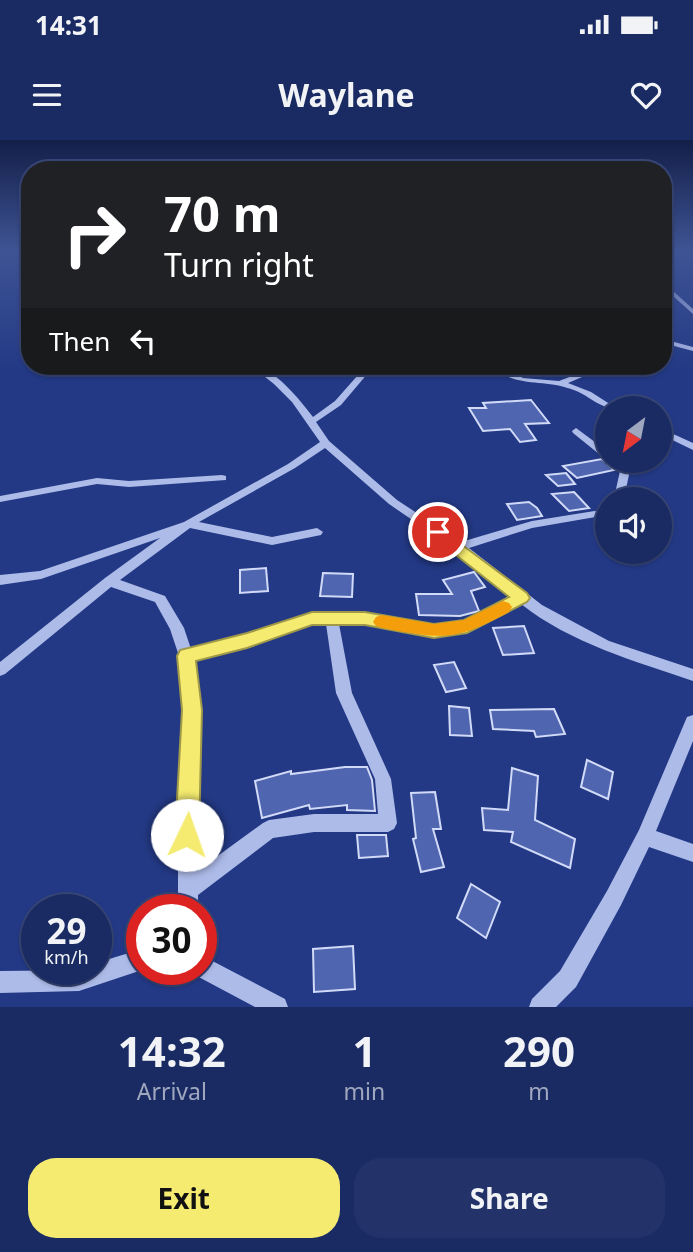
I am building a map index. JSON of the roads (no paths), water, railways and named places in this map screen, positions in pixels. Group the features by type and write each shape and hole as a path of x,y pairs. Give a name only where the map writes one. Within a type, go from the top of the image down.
{"street":[{"path":"673,293 693,312"},
{"path":"672,343 693,349"},
{"path":"268,375 283,386 312,421 325,443 393,502 460,547 521,598 579,634 629,656 693,675"},
{"path":"312,421 338,403 362,375"},
{"path":"512,375 527,383 561,383 576,387 595,398"},
{"path":"561,383 581,375"},
{"path":"576,430 595,446"},
{"path":"672,437 693,447"},
{"path":"0,670 110,582 189,524 293,467 325,443"},
{"path":"0,499 96,481 129,484 222,478"},
{"path":"460,547 495,533 552,519 595,514"},
{"path":"0,580 41,575 189,524 272,541 317,532"},
{"path":"110,582 160,598 177,628 187,656 192,710 187,835 189,894"},
{"path":"187,656 312,619 365,618 434,631 467,626 521,598"},
{"path":"189,889 269,829 314,823 388,823 383,779 344,693 332,619"},
{"path":"540,1007 568,979 614,898 645,836 693,722"},
{"path":"645,836 693,853"},
{"path":"0,982 79,981 126,965"},
{"path":"217,975 277,1007"}]}
